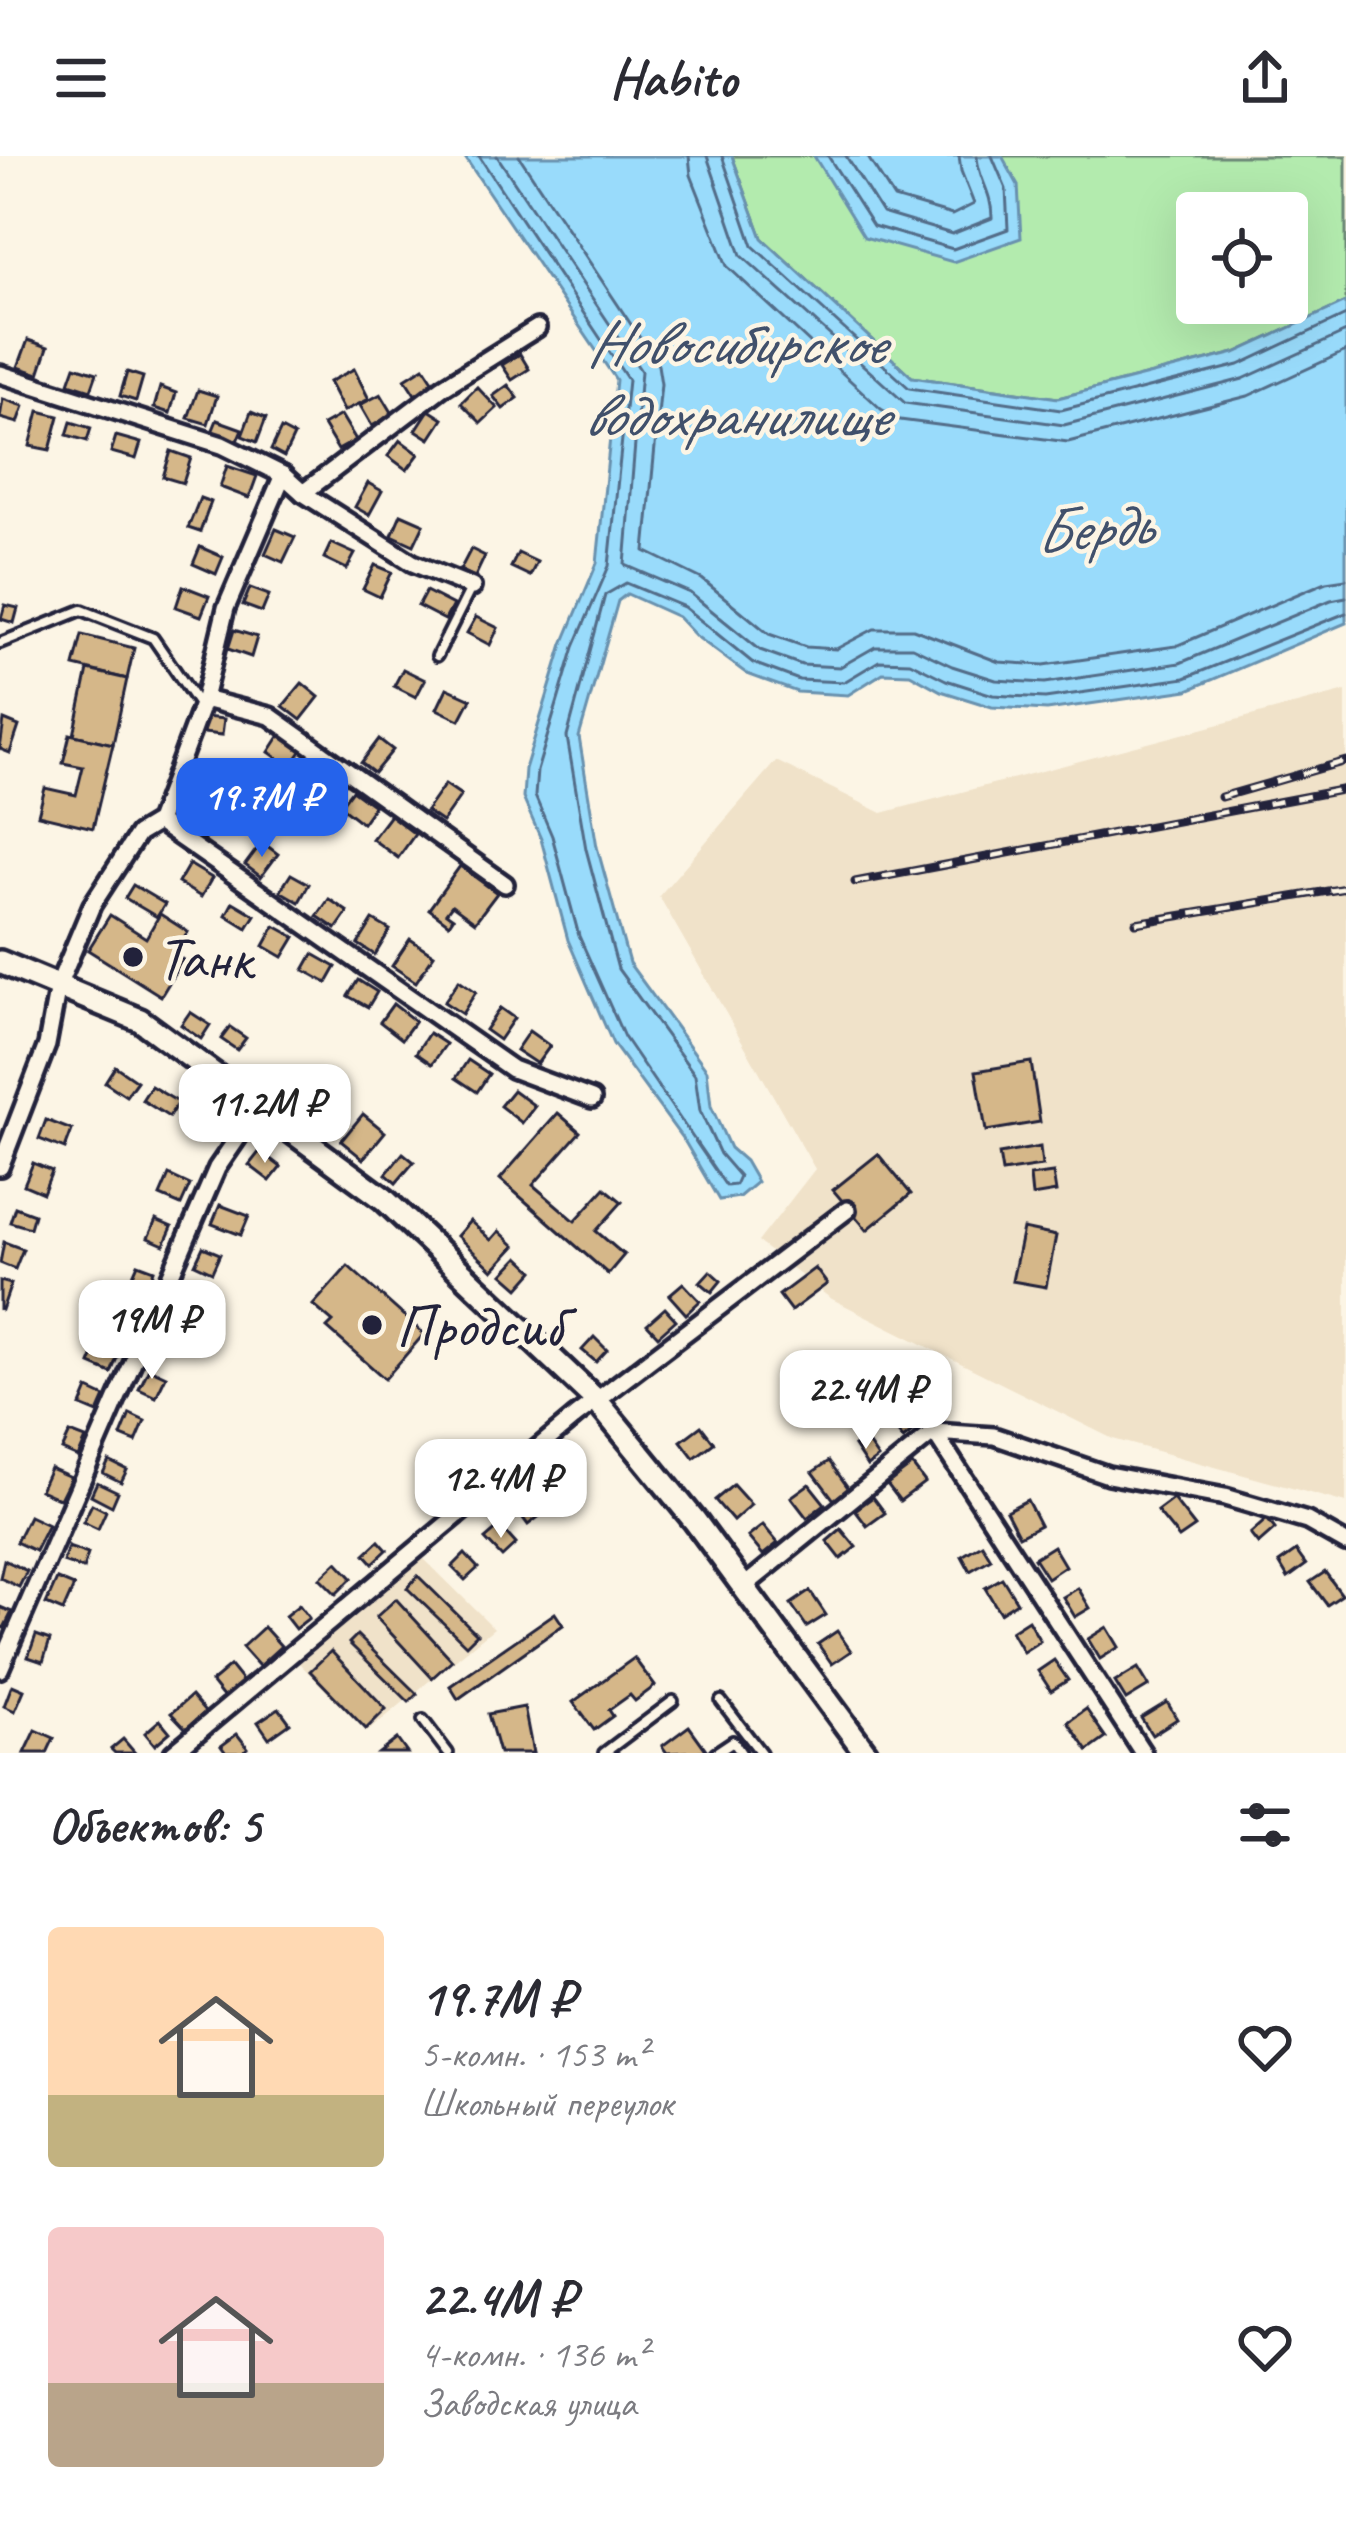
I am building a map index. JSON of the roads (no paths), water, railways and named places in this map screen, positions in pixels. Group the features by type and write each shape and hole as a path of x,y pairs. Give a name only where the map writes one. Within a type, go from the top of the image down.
{"main road":[{"path":"0,962 140,1020 384,1199 596,1400 695,1521 866,1753"}],"street":[{"path":"304,493 442,387 538,328"},
{"path":"0,374 222,445 284,475 413,563 472,587"},
{"path":"0,1167 46,1046 58,986 92,905 138,834 158,822 202,703 226,608 284,475"},
{"path":"202,703 269,716 505,884"},
{"path":"158,822 512,1069 592,1099"},
{"path":"0,1669 218,1168 260,1105"},
{"path":"173,1753 596,1400 848,1210"},
{"path":"742,1588 934,1432 994,1436 1108,1475 1225,1497 1307,1520 1346,1543"},
{"path":"934,1432 1143,1753"}],"lane":[{"path":"437,656 472,587"},
{"path":"0,643 82,610 153,638 202,703"},
{"path":"604,1753 673,1701"},
{"path":"721,1701 761,1753"},
{"path":"423,1720 448,1753"},
{"path":"716,1753 733,1741 741,1753"}],"water":[{"path":"464,156 732,156 762,238 912,377 1058,398 1235,353 1298,324 1308,324 1308,319 1346,302 1346,623 1188,690 1047,710 992,707 941,691 910,674 883,673 848,695 797,692 747,674 678,617 627,594 618,601 579,737 597,847 629,963 707,1070 711,1106 730,1148 745,1161 757,1182 739,1197 719,1200 685,1142 613,1044 568,940 541,839 523,798 525,769 563,644 597,563 616,380"},
{"path":"814,156 1002,156 1018,185 1021,238 953,262 864,237"}],"railway":[{"path":"1221,797 1346,761"},
{"path":"855,882 1346,789"},
{"path":"1136,923 1346,888"}],"place":[{"name":"Танк","path":"133,957"},
{"name":"Продсиб","path":"372,1325"}],"water label":[{"name":"Новосибирское водохранилище","path":"735,378"},
{"name":"Бердь","path":"1092,527"}]}
